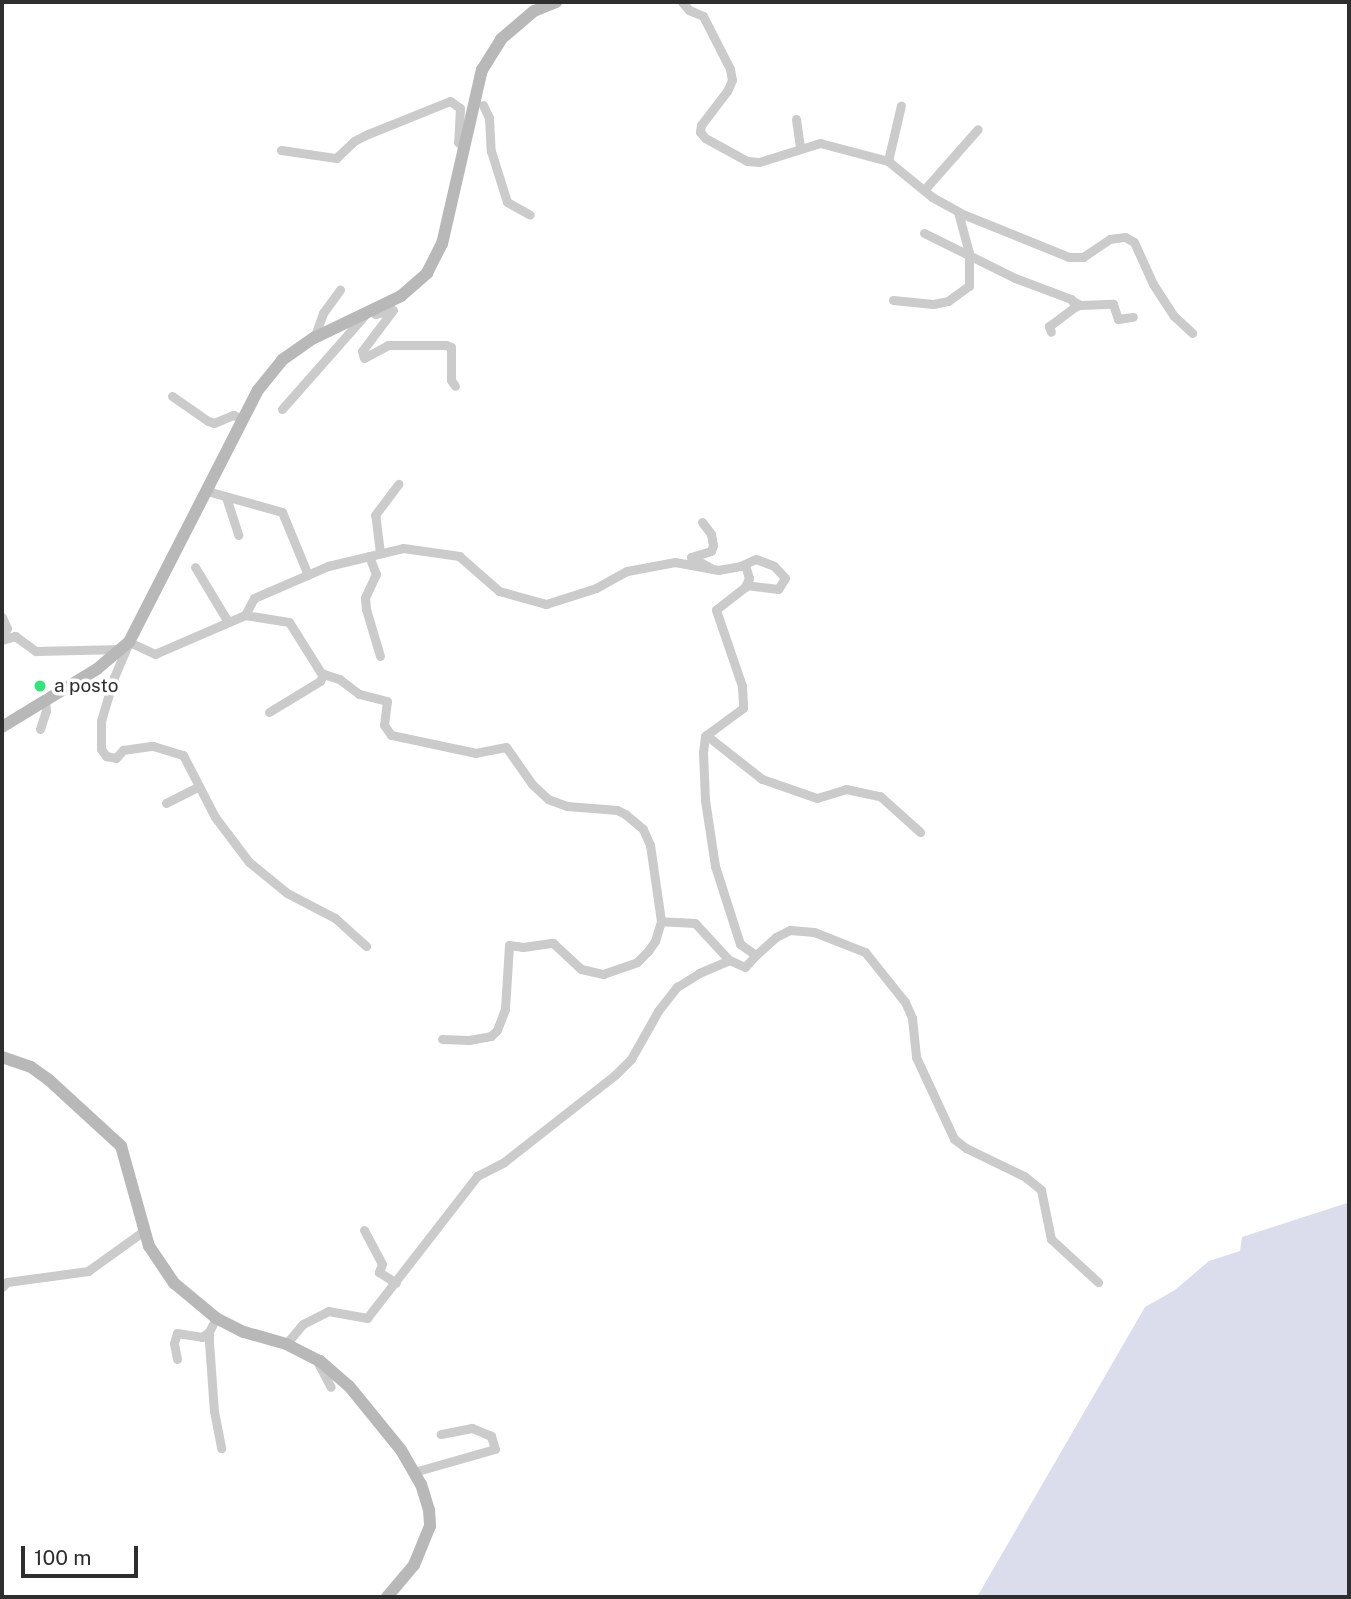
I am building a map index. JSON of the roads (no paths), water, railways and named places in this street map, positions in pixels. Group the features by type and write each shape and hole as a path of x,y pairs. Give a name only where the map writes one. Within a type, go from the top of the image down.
{"main road":[{"path":"2,727 97,669 125,645 258,390 282,360 313,338 401,296 427,273 442,244 482,70 501,39 534,11 556,2"},
{"path":"2,1057 31,1067 95,1120 121,1146 145,1230 159,1264 174,1283 216,1318 244,1332 286,1344 315,1359 357,1394 401,1450 414,1472 429,1510 430,1526 414,1565 387,1597"}],"street":[{"path":"682,2 703,16 730,69 732,80 727,91 701,125 700,132 705,138 747,161 759,162 820,143 888,161 924,190 958,212 1069,257 1083,257 1110,239 1125,237 1135,242 1153,284 1174,316 1192,333"},
{"path":"281,150 336,158 354,141 368,134 450,101 461,112 458,142 464,147"},
{"path":"483,105 489,118 491,151 507,202 530,215"},
{"path":"888,161 901,105"},
{"path":"796,119 800,148"},
{"path":"924,190 978,129"},
{"path":"893,300 933,304 948,301 969,286 969,253 958,212"},
{"path":"924,233 1015,278 1080,305 1113,303 1118,319 1133,317"},
{"path":"313,338 323,313 340,290"},
{"path":"1052,332 1049,326 1073,309 1075,302"},
{"path":"282,409 365,315 393,310 362,351 364,358 388,345 446,345 451,347 451,380 456,386"},
{"path":"172,396 214,423 233,415 243,419"},
{"path":"380,553 375,515 398,484"},
{"path":"207,491 282,513 308,575"},
{"path":"226,497 238,535"},
{"path":"702,522 711,534 713,545 711,551 691,557 702,560 712,569"},
{"path":"245,615 254,598 328,566 403,548 459,556 499,591 546,604 596,587 627,570 675,562 712,569 745,565 748,578 746,585 716,610 742,686 743,708 706,735 703,752 705,800 715,866 740,944 756,955"},
{"path":"369,556 376,574 365,598 366,609 380,656"},
{"path":"739,566 756,559 775,566 785,578 778,589 746,585"},
{"path":"195,567 228,622"},
{"path":"2,639 15,636 36,651 125,645 155,654 245,615 291,623 296,638 323,674 339,679 359,694 387,701 384,725 391,735 476,752 506,747 532,784 548,799 567,806 625,814 643,829 650,845 661,921 655,942 648,951 637,962 603,974 581,969 553,943 523,947 509,945 505,1009 497,1030 491,1035 469,1040 442,1039"},
{"path":"2,617 7,628 2,639"},
{"path":"125,645 101,721 101,749 106,756 116,758 123,750 153,746 183,755 215,817 249,862 287,894 335,918 366,946"},
{"path":"269,712 320,681 323,674"},
{"path":"40,729 46,710 45,700"},
{"path":"706,735 762,779 817,797 846,789 880,796 920,832"},
{"path":"166,803 199,786"},
{"path":"661,921 695,923 729,960 745,967 776,937 790,930 814,932 865,952 905,1002 912,1018 916,1058 954,1139 966,1148 1024,1176 1041,1190 1051,1239 1098,1282"},
{"path":"286,1344 303,1324 328,1311 367,1318 477,1175 504,1162 615,1075 631,1059 658,1012 677,987 699,973 729,960"},
{"path":"2,1287 7,1282 88,1271 145,1230"},
{"path":"365,1230 382,1264 379,1272 396,1283"},
{"path":"216,1318 209,1332 214,1411 221,1448"},
{"path":"177,1359 175,1335 202,1336 209,1332"},
{"path":"315,1359 331,1387"},
{"path":"414,1472 495,1448 491,1436 472,1428 441,1434"}],"place":[{"name":"a posto","path":"40,686"}]}
